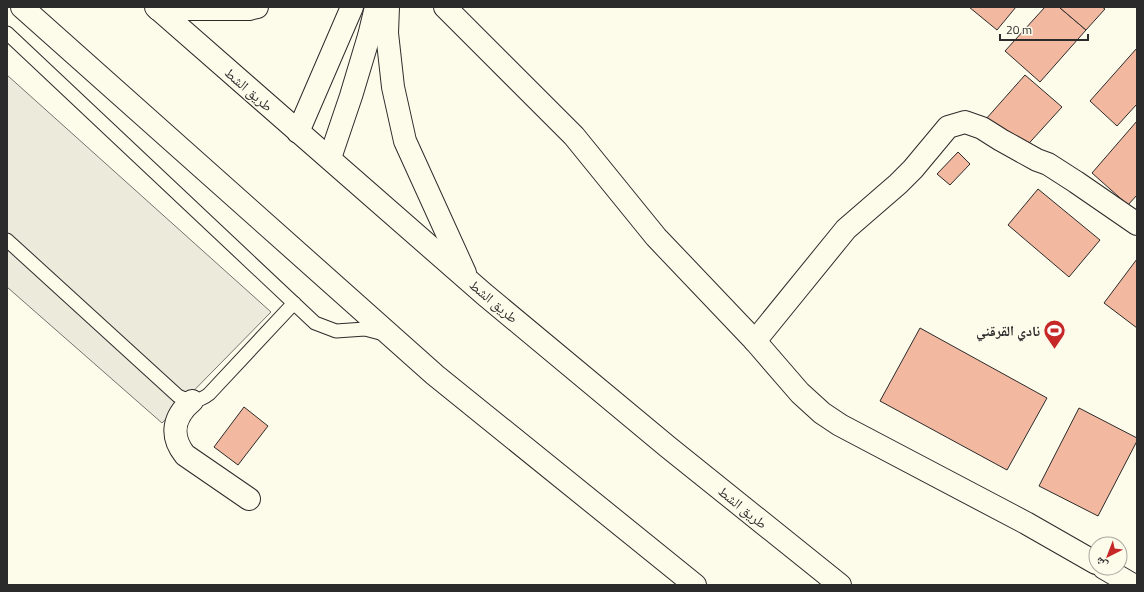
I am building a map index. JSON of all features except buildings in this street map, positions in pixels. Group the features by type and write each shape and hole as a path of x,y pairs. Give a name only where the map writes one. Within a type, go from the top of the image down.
{"main road":[{"path":"22,7 435,375 695,585"},
{"path":"157,8 249,9 257,7"},
{"path":"298,132 352,7"},
{"path":"330,158 353,89 376,7"},
{"path":"388,7 387,33 393,87 405,141 468,279"},
{"path":"445,7 574,136 656,237 755,341 800,393 822,414 840,426 1026,522 1088,558"},
{"name":"طريق الشط","path":"157,8 468,279 668,447 840,585"},
{"path":"755,341 846,229 898,184 913,169 948,127 965,122 982,128 1031,157 1048,164 1137,224"},
{"path":"192,401 184,408 178,418 175,428 176,440 179,448 185,454 249,499"},
{"path":"1118,576 1133,585"}],"lane":[{"path":"7,33 316,323 326,328 336,330 365,329 392,336"},
{"path":"7,240 178,396 192,401 198,400 209,394 294,302"}],"shaded area":[{"path":"7,75 271,312 162,423 7,287"}],"place":[{"name":"نادي القرقني","path":"1055,350"}]}
